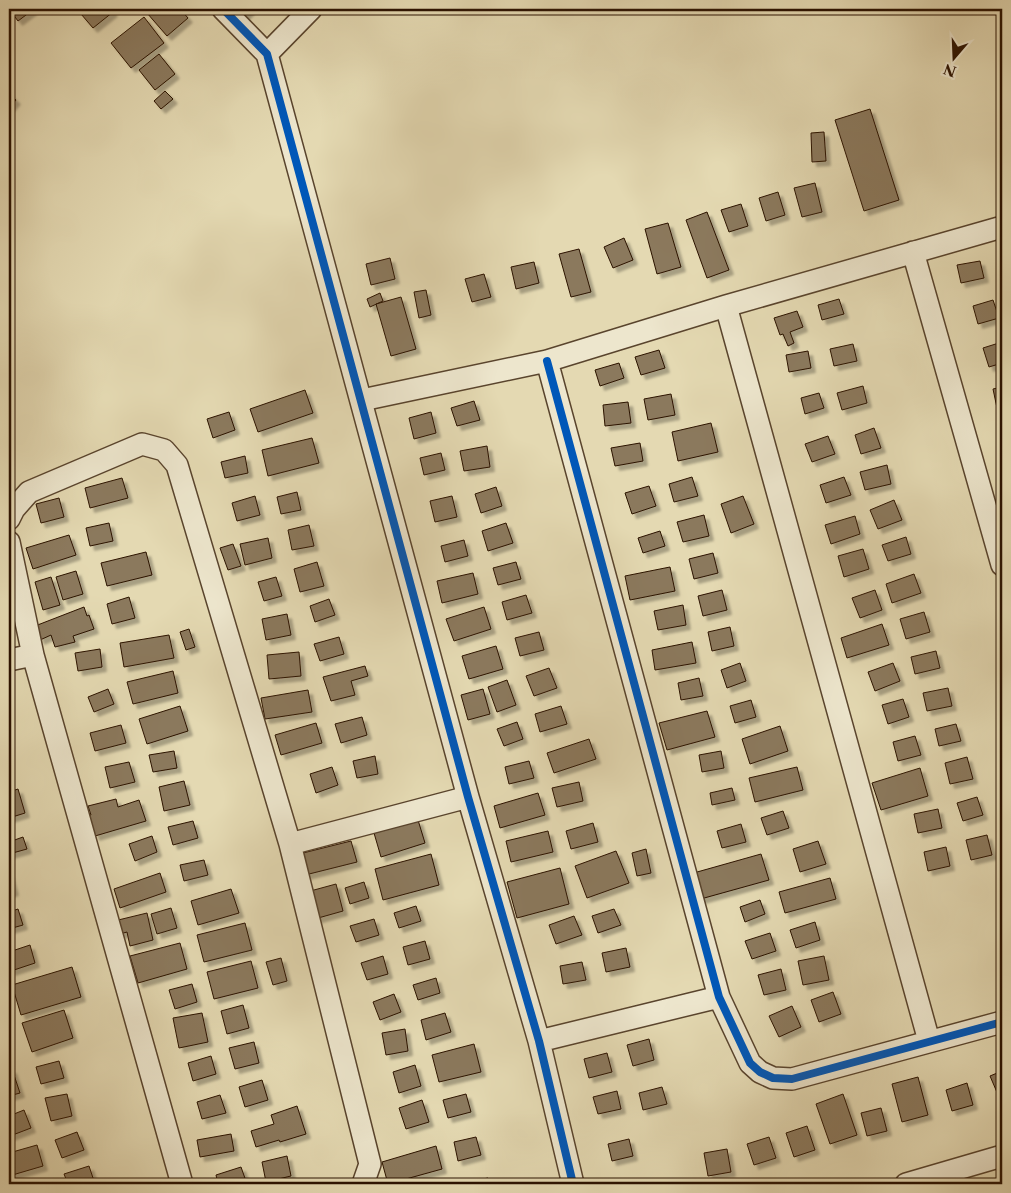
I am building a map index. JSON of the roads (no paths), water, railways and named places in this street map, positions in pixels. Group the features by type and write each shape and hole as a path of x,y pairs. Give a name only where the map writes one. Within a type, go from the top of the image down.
{"street":[{"path":"222,9 267,54 468,797 540,1040 573,1184"},
{"path":"267,54 311,9"},
{"path":"362,400 547,361 726,306 1002,228"},
{"path":"913,252 1002,565"},
{"path":"726,306 929,1042"},
{"path":"547,361 719,997 750,1063 760,1072 773,1078 792,1080 1002,1022"},
{"path":"9,519 14,509 29,492 142,444 164,450 177,465 290,844 370,1164 364,1184"},
{"path":"9,542 33,655 182,1184"},
{"path":"9,660 33,655"},
{"path":"290,844 468,797"},
{"path":"540,1040 719,997"},
{"path":"906,1184 1002,1156"}]}
